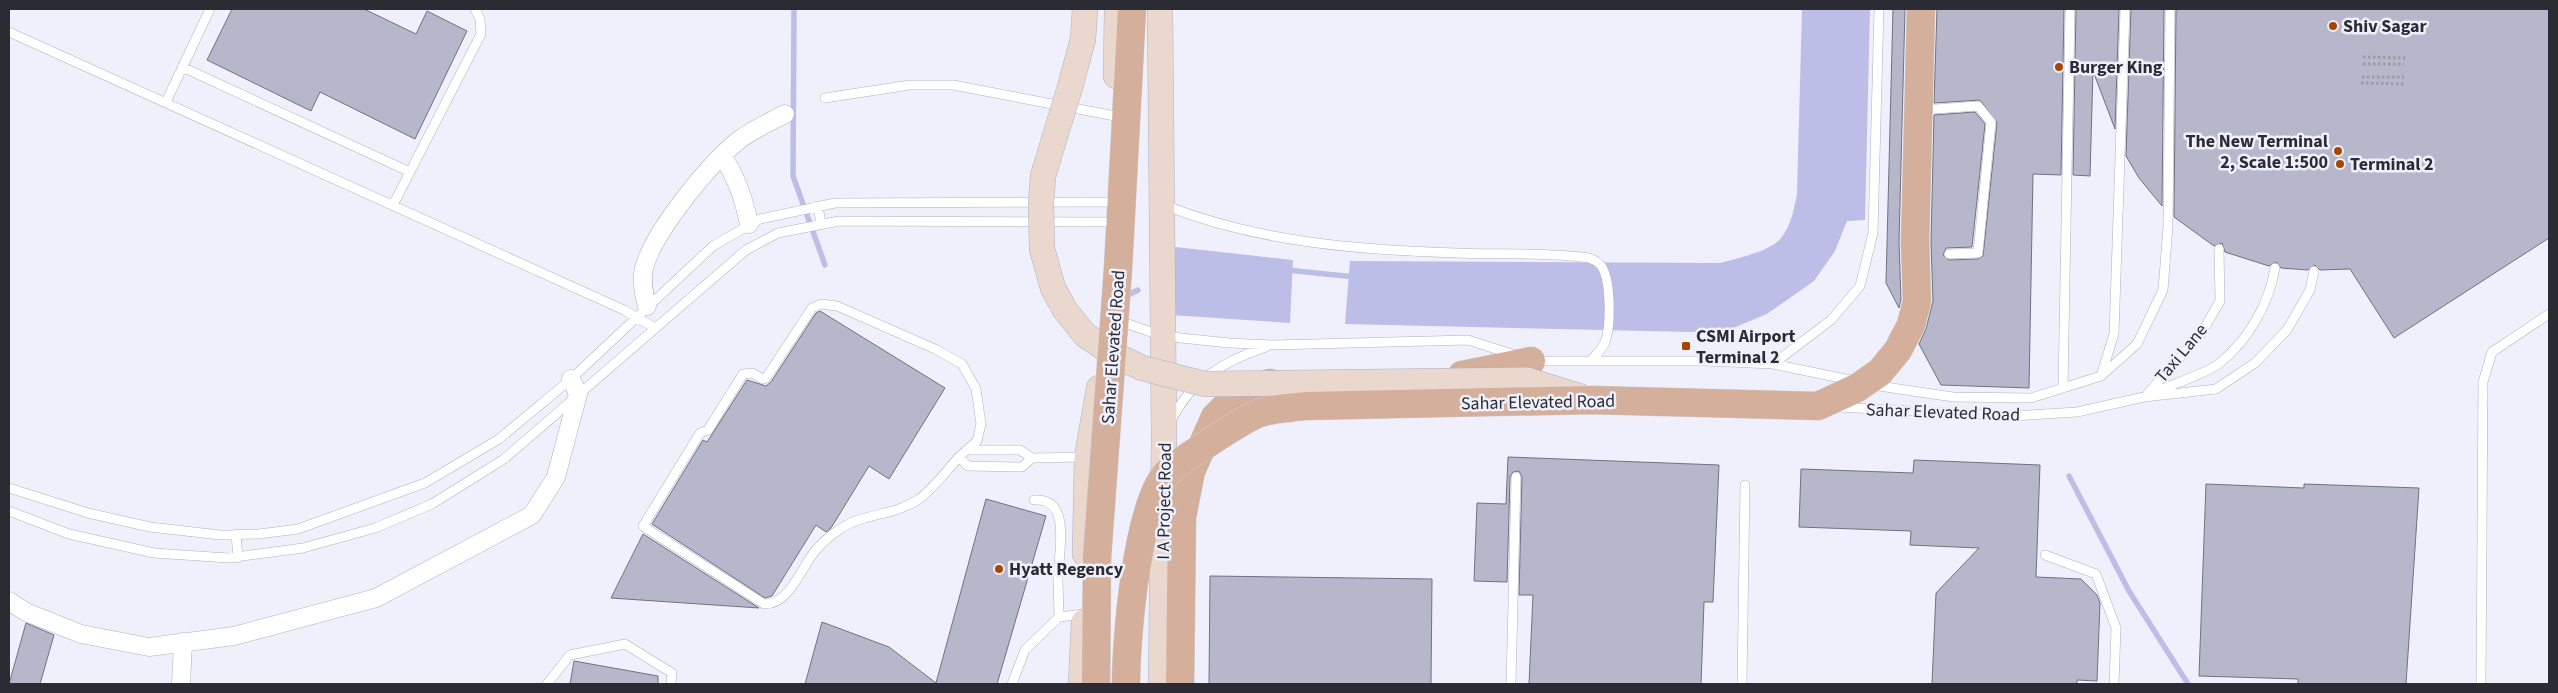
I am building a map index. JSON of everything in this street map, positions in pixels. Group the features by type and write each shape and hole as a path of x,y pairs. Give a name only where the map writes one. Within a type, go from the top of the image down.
{"main road":[{"path":"1085,9 1083,39 1043,176 1040,204 1042,249 1053,288 1065,310 1085,335 1114,354 1142,368 1204,384 1527,380 1591,400"},
{"path":"1081,684 1087,457 1111,315 1117,9"},
{"name":"Sahar Elevated Road","path":"1096,684 1098,558 1118,269 1132,9"},
{"path":"1160,9 1160,204 1164,437"},
{"path":"1818,406 1857,388 1880,372 1898,350 1911,325 1917,301 1915,242 1921,9"},
{"path":"1180,684 1179,638 1182,517 1191,471 1215,417 1238,394 1291,376 1333,372 1467,375 1531,361"},
{"name":"Sahar Elevated Road","path":"1126,684 1126,641 1149,505 1167,474 1223,434 1259,413 1305,406 1591,400 1818,406"},
{"name":"I A Project Road","path":"1161,684 1164,437"}],"street":[{"path":"641,311 644,269 658,239 700,179 740,139 785,114"},
{"path":"722,156 732,170 755,221"},
{"path":"9,601 26,612 81,634 149,647 234,636 376,598 532,516 556,477 574,386"},
{"path":"180,684 183,642"}],"lane":[{"path":"166,102 210,9"},
{"path":"392,205 482,34 480,19 475,9"},
{"path":"1773,364 1831,320 1860,286 1873,233 1879,9"},
{"path":"2063,388 2070,9"},
{"path":"2101,376 2114,334 2125,9"},
{"path":"1111,315 1162,336 1273,345 1468,340 1531,361 1705,360 1773,364 1905,392 1953,397 2032,398 2101,376 2137,344 2163,290 2168,226 2170,9"},
{"path":"9,32 392,205 641,311 655,328"},
{"path":"182,67 410,172"},
{"path":"825,98 910,85 953,85 1115,116"},
{"path":"1919,110 1978,106 1991,122 1978,253 1949,254"},
{"path":"9,510 69,534 154,552 238,558 303,548 375,528 432,504 504,459 574,386 641,311 713,246 755,221 835,203 1112,212"},
{"path":"1160,204 1199,219 1243,231 1325,245 1418,252 1589,258 1600,264 1606,280 1608,295 1605,341 1599,352 1590,361"},
{"path":"818,206 821,224"},
{"path":"9,488 88,513 150,527 220,535 298,529 425,483 499,439 655,328 746,250 764,239 789,230 839,221 1112,212"},
{"name":"Taxi Lane","path":"2144,397 2201,334 2220,302 2219,249"},
{"path":"2144,397 2219,364 2251,330 2271,291 2275,268"},
{"path":"2144,397 2216,389 2255,363 2287,330 2310,290 2314,271"},
{"path":"816,305 837,306 935,349 962,364 976,389 981,424 977,441 959,457 919,500 891,513 864,518 838,531 818,546 786,593 771,604 764,604 643,526 700,434 708,430 743,374 752,373 762,379 766,378 808,312 816,305"},
{"path":"2480,684 2483,382 2492,352 2549,314"},
{"name":"I A Project Road","path":"1164,437 1178,406 1210,372 1234,357 1273,345"},
{"name":"Sahar Elevated Road","path":"1818,406 2013,416 2077,412 2144,397"},
{"path":"968,450 1020,450 1032,458 1087,457"},
{"path":"959,457 968,466 1022,467 1032,458"},
{"path":"1511,684 1516,477"},
{"path":"1742,684 1745,485"},
{"path":"1034,500 1044,499 1052,504 1058,513 1061,528 1058,578 1059,617"},
{"path":"236,534 238,558"},
{"path":"2045,555 2096,574 2116,628 2114,684"},
{"path":"1012,684 1025,650 1059,617 1084,614"},
{"path":"547,684 570,655 625,644 672,673 671,684"}],"path":[{"path":"2363,57 2406,58"},
{"path":"2363,64 2404,64"},
{"path":"2362,77 2404,78"},
{"path":"2361,84 2406,84"}],"water":[{"path":"1802,9 1870,9 1865,220 1847,221 1835,251 1814,281 1767,314 1733,328 1691,332 1345,324 1350,261 1720,263 1753,254 1776,243 1790,223 1797,194"},
{"path":"1175,247 1293,260 1290,323 1171,315"}],"building":[{"path":"232,9 364,9 416,34 427,11 467,31 415,139 320,92 311,111 207,60"},
{"path":"1893,9 1905,9 1899,242 1901,299 1899,308 1886,283"},
{"path":"1937,9 2064,9 2061,175 2033,174 2029,388 1941,385 1919,344 1926,329 1933,301 1931,242 1934,115 1975,112 1985,124 1972,247 1946,248 1943,255 1949,260 1978,259 1983,256 1997,123 1980,100 1934,103"},
{"path":"2076,9 2119,9 2115,129 2093,71 2090,176 2073,175"},
{"path":"2131,9 2164,9 2162,206 2139,178 2126,156"},
{"name":"Terminal 2","path":"2176,9 2549,9 2549,238 2394,338 2350,269 2320,270 2315,265 2308,270 2281,268 2276,262 2269,266 2225,252 2222,243 2214,246 2174,217"},
{"path":"820,311 945,388 889,479 869,466 831,528 826,532 816,525 772,596 765,598 652,524 703,440 707,442 747,380 766,386 771,382 816,313"},
{"path":"1508,457 1719,465 1713,602 1704,602 1701,684 1529,684 1533,595 1519,595 1522,477 1519,471 1513,472 1510,477 1507,582 1474,581 1477,503 1506,504"},
{"path":"1914,460 2040,465 2036,577 2081,579 2097,595 2100,603 2097,681 2077,680 2077,684 1932,684 1936,593 1979,548 1910,545 1911,531 1799,527 1801,469 1913,473"},
{"path":"2206,484 2304,488 2304,484 2419,488 2406,684 2298,684 2298,679 2199,676"},
{"name":"Hyatt Regency","path":"986,499 1046,516 997,684 805,684 822,622 889,647 936,683"},
{"path":"643,534 759,608 611,598"},
{"path":"1210,576 1432,579 1431,684 1209,684"},
{"path":"26,623 54,635 40,684 9,684"},
{"path":"574,661 658,676 658,684 570,684"}],"waterway":[{"path":"794,9 793,176 825,265"},
{"path":"1287,270 1355,277"},
{"path":"1124,297 1138,290"},
{"path":"2069,476 2129,591 2188,684"}],"place":[{"name":"Shiv Sagar","path":"2333,26"},
{"name":"Burger King","path":"2059,67"},
{"name":"The New Terminal 2, Scale 1:500","path":"2338,151"},
{"name":"Terminal 2","path":"2340,164"},
{"name":"CSMI Airport Terminal 2","path":"1686,346"},
{"name":"Hyatt Regency","path":"999,569"}]}
